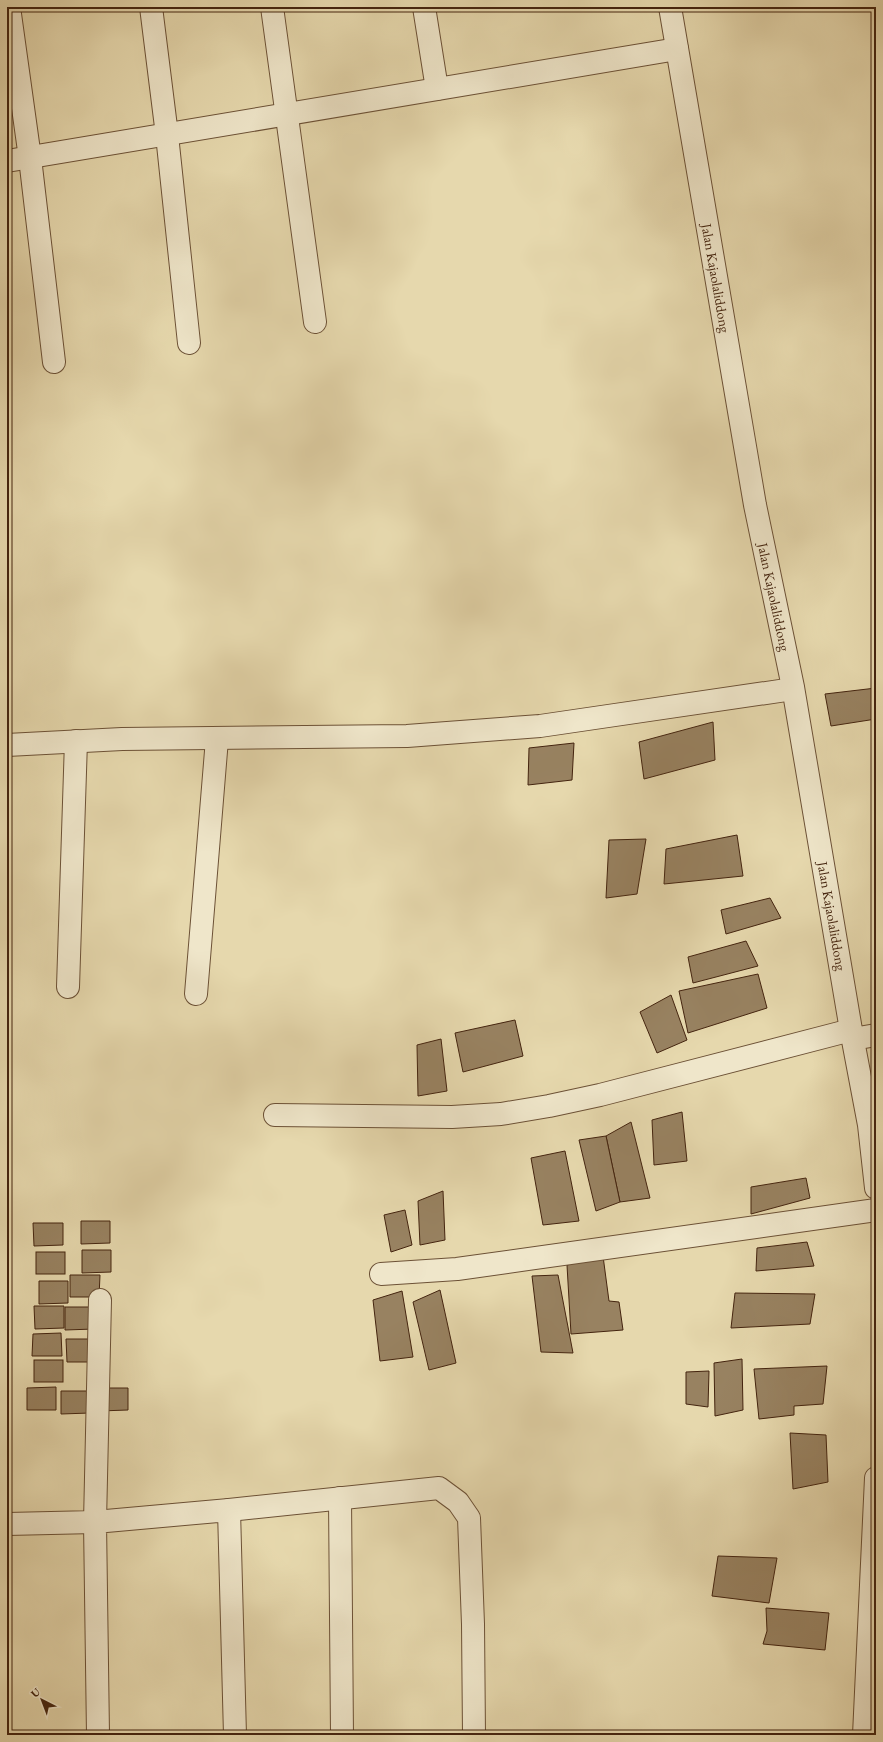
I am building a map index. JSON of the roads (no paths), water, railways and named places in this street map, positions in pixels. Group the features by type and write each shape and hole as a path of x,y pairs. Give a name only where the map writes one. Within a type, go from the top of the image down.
{"street":[{"path":"9,7 30,158 54,362"},
{"path":"150,7 167,135 189,343"},
{"path":"272,7 315,322"},
{"path":"424,7 437,89"},
{"name":"Jalan Kajaolaliddong","path":"670,7 755,505 793,689 869,1125 876,1188"},
{"path":"7,161 676,49"},
{"path":"7,746 122,739 407,736 540,726 793,689"},
{"path":"196,994 217,739"},
{"path":"68,987 76,741"},
{"path":"275,1115 452,1117 501,1114 600,1095 852,1034 876,1035"},
{"path":"381,1274 456,1269 876,1210"},
{"path":"98,1735 95,1522 100,1300"},
{"path":"864,1735 876,1478"},
{"path":"7,1524 95,1522 229,1510 439,1488 458,1502 469,1518 473,1624 474,1735"},
{"path":"340,1498 342,1735"},
{"path":"229,1510 235,1735"}]}
